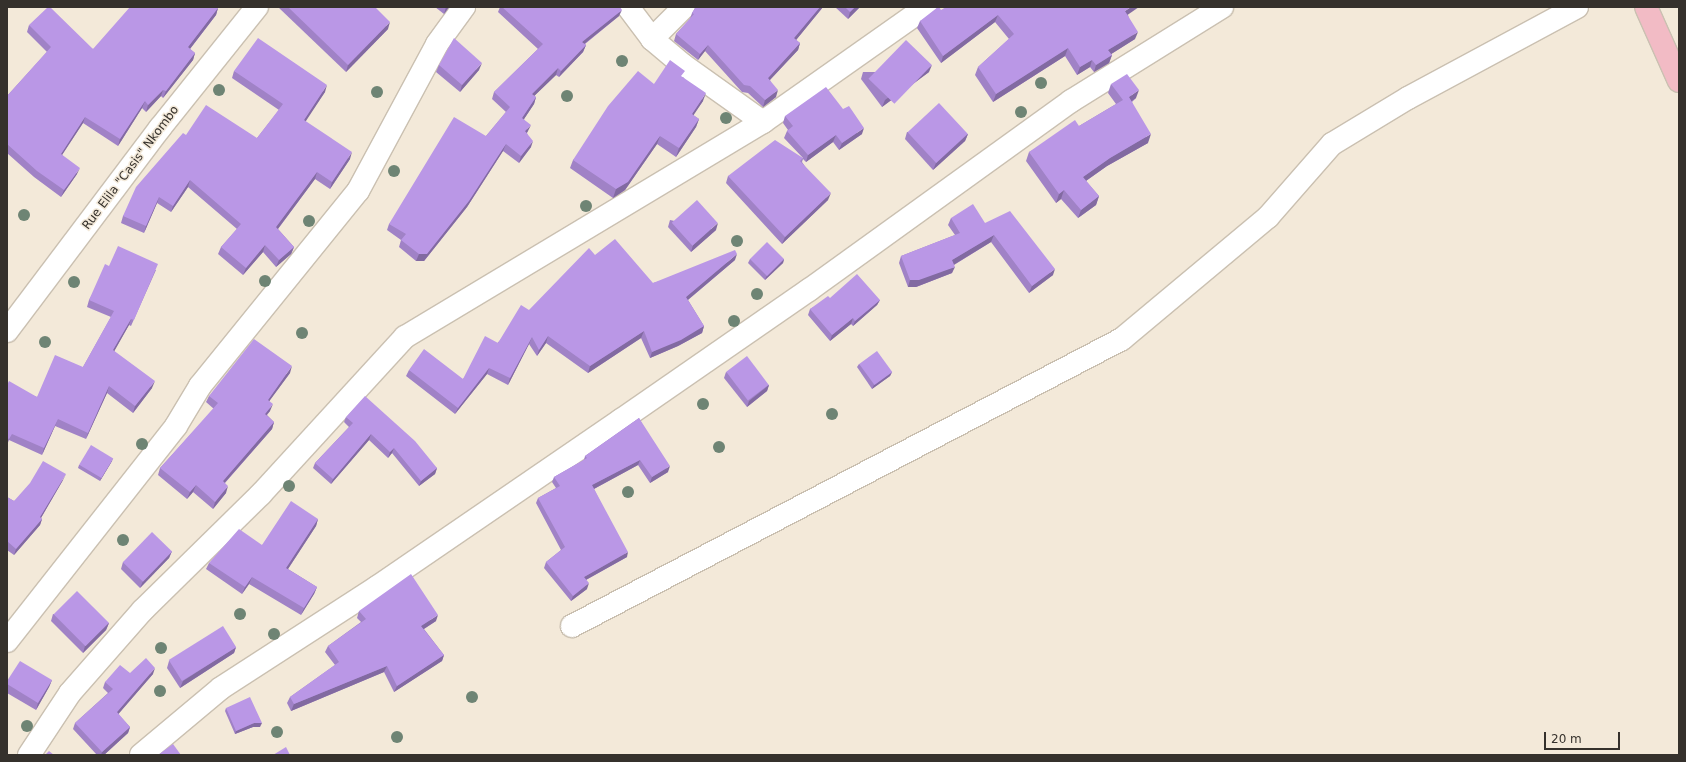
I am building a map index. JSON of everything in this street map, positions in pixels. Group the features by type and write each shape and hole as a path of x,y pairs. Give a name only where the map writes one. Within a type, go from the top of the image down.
{"highway":[{"path":"1646,7 1679,81"}],"street":[{"name":"Rue Elila \"Casis\" Nkombo","path":"7,331 160,128 257,7"},
{"path":"7,641 176,426 200,386 358,191 437,44 464,7"},
{"path":"628,7 652,39 683,65 763,122"},
{"path":"652,39 684,7"},
{"path":"29,755 70,693 143,610 261,494 405,337 763,122 926,7"},
{"path":"141,755 221,688 377,588 634,411 808,290 1071,101 1222,7"},
{"path":"572,626 1122,340 1268,217 1332,144 1408,98 1577,7"}],"building":[{"path":"48,7 50,7 93,49 130,7 218,8 188,47 195,53 166,91 163,90 148,105 145,101 120,139 85,117 61,154 80,168 64,190 37,171 7,144 7,96 51,47 29,25"},
{"path":"288,7 375,7 390,22 348,65"},
{"path":"502,7 620,7 622,10 582,42 586,45 561,71 558,68 532,94 536,97 522,118 531,125 525,131 533,141 521,156 506,144 469,201 427,254 419,254 401,240 406,234 389,224 454,117 486,136 510,107 494,92 543,44"},
{"path":"696,7 820,7 794,38 800,43 768,78 778,90 765,100 750,86 744,85 708,45 700,54 676,34 694,14 692,13"},
{"path":"845,7 855,7 850,12"},
{"path":"938,7 941,10 946,7 1131,7 1125,11 1138,32 1108,50 1112,55 1096,65 1092,60 1080,67 1068,48 996,94 978,67 1014,34 998,15 943,56 920,21"},
{"path":"258,38 327,85 304,120 352,152 332,182 317,172 276,227 294,247 279,260 265,245 246,268 221,247 241,224 190,180 173,206 159,197 146,226 123,216 136,187 183,133 186,135 206,105 257,138 283,104 234,71"},
{"path":"454,38 482,63 462,85 439,65"},
{"path":"906,40 932,65 894,104 868,79"},
{"path":"670,60 685,71 681,76 706,93 692,114 699,119 679,148 660,136 628,182 616,189 573,160 608,106 638,71 654,84"},
{"path":"1127,74 1139,90 1129,97 1151,134 1110,158 1083,177 1099,196 1081,210 1064,190 1059,194 1029,152 1075,120 1079,126 1123,100 1111,84"},
{"path":"826,87 843,109 849,106 864,128 842,143 836,135 808,155 787,131 793,126 785,116"},
{"path":"939,103 968,134 936,163 908,132"},
{"path":"775,140 803,158 800,161 831,193 785,237 728,176"},
{"path":"697,200 718,223 692,246 672,223"},
{"path":"973,204 985,223 1010,211 1055,269 1032,286 994,235 952,260 955,267 919,280 910,280 901,256 960,233 951,218"},
{"path":"615,239 653,283 735,250 737,254 686,297 704,326 681,340 652,352 644,331 590,366 548,336 539,350 532,337 510,378 489,368 458,408 409,370 424,349 463,379 485,336 498,343 521,305 529,310 589,248 595,255"},
{"path":"767,242 784,259 767,276 750,259"},
{"path":"118,246 158,264 134,320 131,319 113,350 155,381 135,406 109,386 88,433 58,419 44,448 12,434 9,439 7,438 7,385 9,381 37,397 55,355 83,367 114,311 89,300 105,264 109,266"},
{"path":"857,274 880,300 855,321 853,318 832,335 810,309 828,296 830,298"},
{"path":"254,339 292,366 268,400 273,404 265,414 274,422 223,481 228,486 215,502 196,485 190,492 160,468 218,403 209,396"},
{"path":"877,351 892,372 874,385 859,364"},
{"path":"747,356 769,385 748,400 726,372"},
{"path":"365,396 415,441 437,468 421,481 394,448 390,452 371,434 333,479 315,463 353,423 346,417"},
{"path":"639,418 670,466 652,477 640,460 592,485 628,552 584,577 589,583 573,596 546,562 565,547 538,498 560,486 554,477 587,458 585,456"},
{"path":"91,445 113,458 101,478 79,465"},
{"path":"43,461 66,474 40,517 42,519 16,549 7,541 7,497 14,501 30,483"},
{"path":"291,501 318,519 286,568 317,587 304,608 252,577 245,587 209,563 239,529 262,545"},
{"path":"152,532 172,551 143,582 123,562"},
{"path":"411,574 438,615 421,626 444,655 397,686 387,666 294,704 290,697 339,662 328,646 366,619 359,611"},
{"path":"77,591 109,623 85,646 54,614"},
{"path":"223,626 236,647 182,681 169,660"},
{"path":"146,658 155,668 117,712 130,727 102,752 75,723 113,689 105,682 120,665 130,673"},
{"path":"20,661 52,680 38,703 7,684 7,681"},
{"path":"250,697 262,723 254,723 236,731 226,708"},
{"path":"173,744 181,755 158,755"},
{"path":"286,747 290,755 273,755"},
{"path":"49,751 54,755 45,755"}]}
